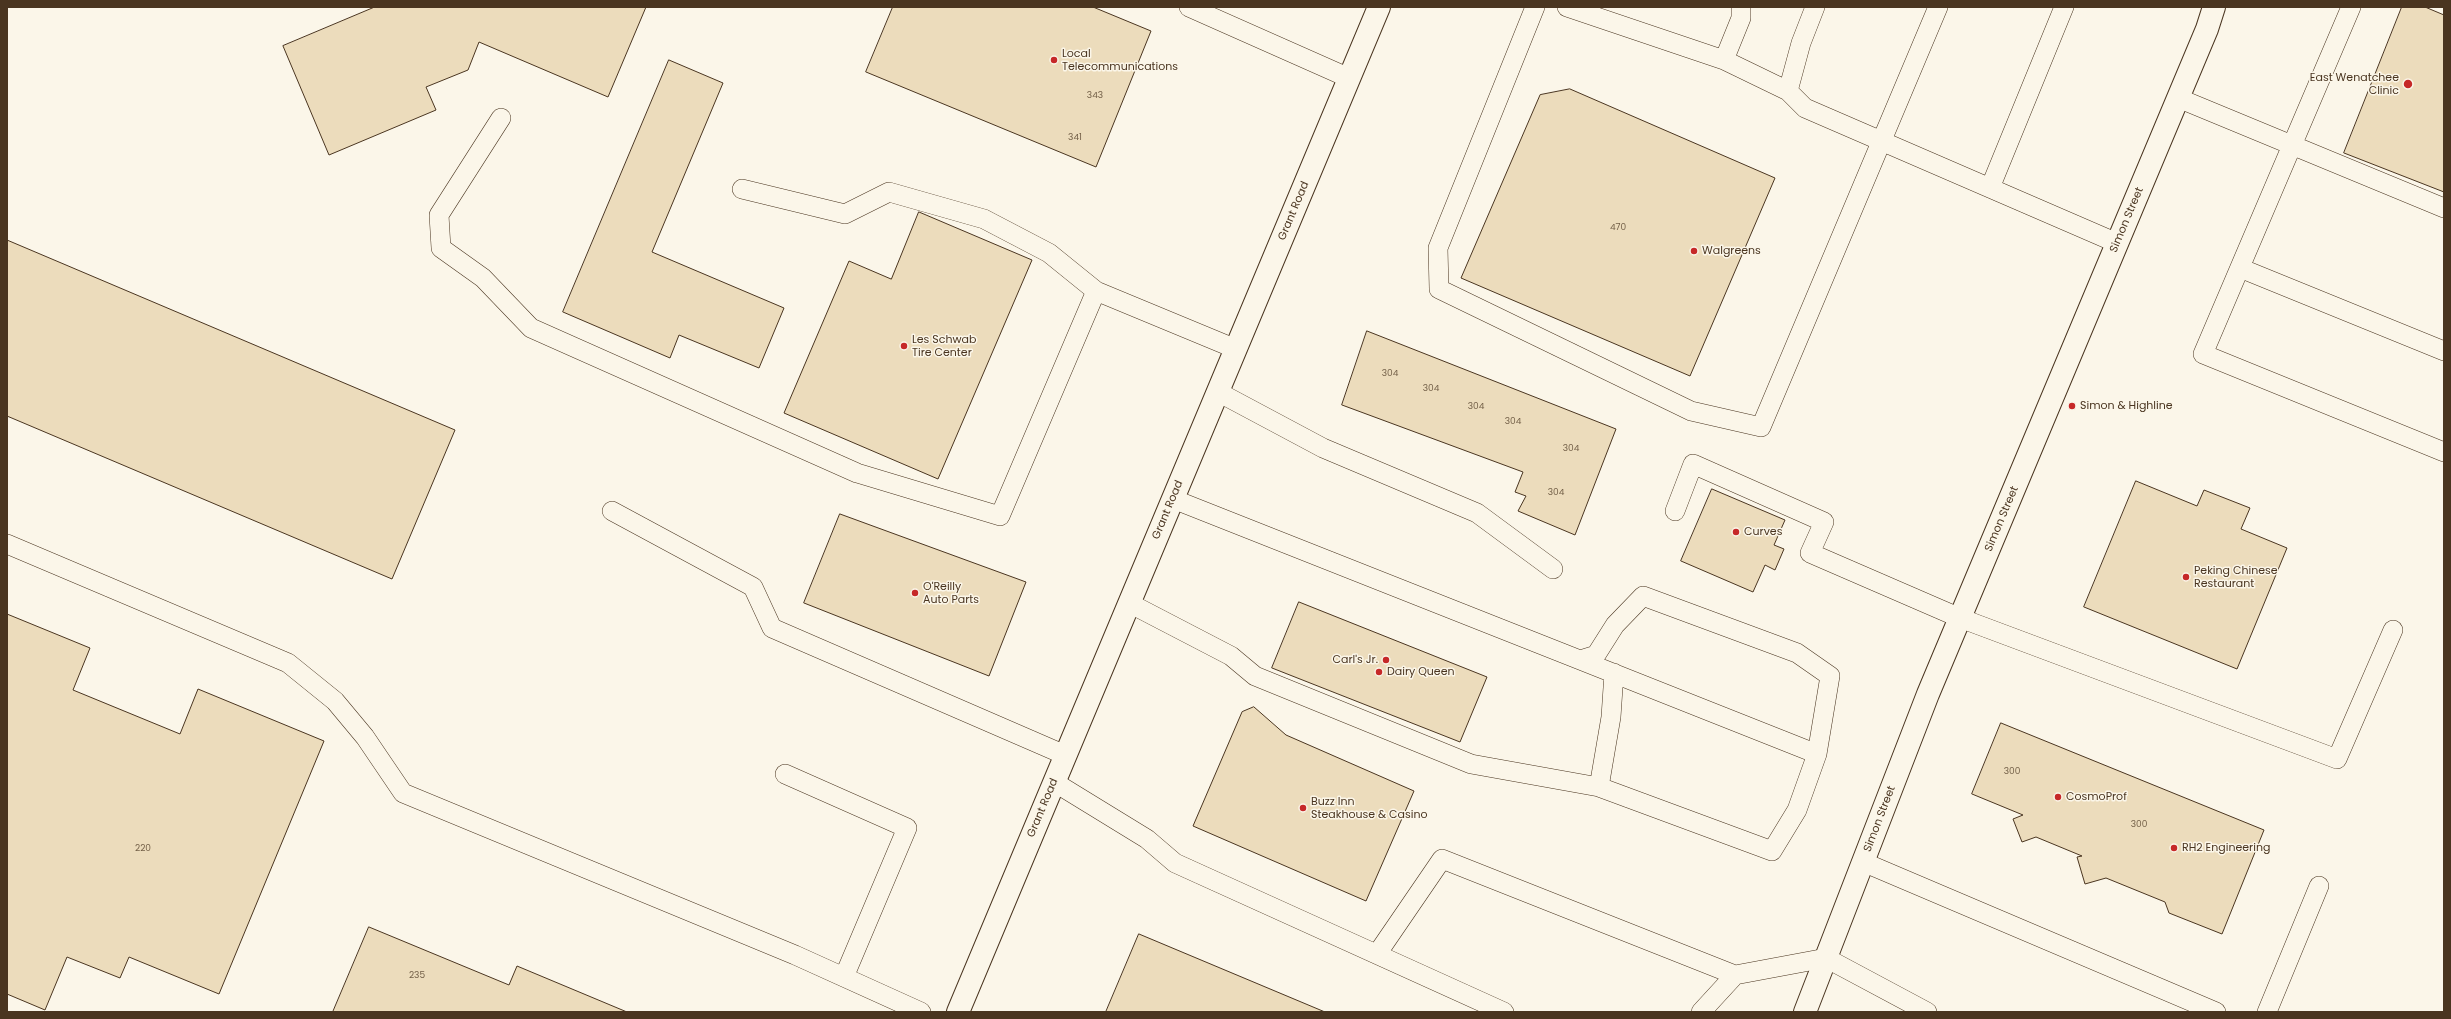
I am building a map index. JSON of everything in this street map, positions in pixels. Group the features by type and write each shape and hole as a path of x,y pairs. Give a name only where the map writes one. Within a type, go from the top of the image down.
{"street":[{"name":"Grant Road","path":"958,1012 1379,7"},
{"name":"Simon Street","path":"1805,1012 1928,694 2207,29 2214,7"},
{"name":"Simon Street","path":"2207,29 2220,7"}],"lane":[{"path":"1189,7 1349,78"},
{"path":"1535,7 1438,248 1439,289 1691,410 1761,427 1883,142 1938,7"},
{"path":"1567,7 1724,60 1788,91 1805,108 2117,243"},
{"path":"1724,60 1741,18 1741,7"},
{"path":"1788,91 1801,43 1815,7"},
{"path":"1990,188 2064,7"},
{"path":"2352,7 2203,354 2444,452"},
{"path":"2178,98 2444,208"},
{"path":"501,118 439,215 441,248 483,278 531,328 857,473 1000,516 1096,291"},
{"path":"742,189 845,214 889,192 977,217 1049,253 1096,291 1236,349"},
{"path":"2240,268 2444,351"},
{"path":"1218,392 1323,448 1477,513 1553,569"},
{"path":"1674,511 1693,464 1824,522 1810,554 1960,618 2337,759 2393,630"},
{"path":"1173,499 1817,754"},
{"path":"612,511 753,587 772,628 1065,755"},
{"path":"7,544 288,663 335,701 365,737 403,794 844,977 920,1012"},
{"path":"1129,603 1231,656 1255,676 1470,764 1599,787 1772,851 1797,810 1817,754 1830,676 1797,653 1643,596 1615,625 1596,655 1580,660"},
{"path":"1599,787 1611,717 1614,673"},
{"path":"785,774 907,828 844,977"},
{"path":"1054,782 1147,839 1175,863 1504,1012"},
{"path":"1377,954 1442,859 1735,975 1826,958 1927,1012"},
{"path":"1863,862 2216,1012"},
{"path":"2266,1012 2319,886"},
{"path":"1701,1012 1735,975"}],"building":[{"path":"375,7 646,7 608,97 479,42 468,70 426,87 436,110 329,155 283,46"},
{"path":"893,7 1093,7 1151,31 1096,167 866,72"},
{"name":"East Wenatchee Clinic","path":"2402,7 2425,7 2444,15 2444,192 2344,153"},
{"path":"669,60 723,83 652,252 784,308 759,368 679,335 670,358 563,312"},
{"name":"Walgreens","path":"1570,89 1775,178 1690,376 1461,278 1540,95"},
{"name":"Les Schwab Tire Center","path":"919,212 1032,260 938,479 784,413 849,261 891,279"},
{"path":"7,240 455,430 392,579 7,416"},
{"path":"1367,331 1616,429 1575,535 1518,511 1526,496 1515,492 1523,472 1342,405"},
{"name":"Peking Chinese Restaurant","path":"2136,481 2197,506 2204,490 2250,508 2241,529 2287,548 2237,669 2084,607"},
{"name":"Curves","path":"1712,489 1785,520 1774,545 1784,549 1775,570 1765,565 1753,592 1681,561"},
{"name":"O'Reilly Auto Parts","path":"840,514 1026,582 989,676 804,603"},
{"name":"Dairy Queen","path":"1299,602 1487,677 1460,742 1272,668"},
{"path":"7,614 90,648 73,690 180,734 198,689 324,741 219,994 129,957 120,978 67,957 45,1010 7,994"},
{"name":"Buzz Inn Steakhouse & Casino","path":"1254,707 1286,735 1414,791 1366,901 1193,826 1242,712"},
{"path":"2001,723 2264,830 2222,934 2169,913 2165,902 2106,878 2085,884 2077,857 2082,856 2036,837 2022,842 2013,819 2023,815 1972,794"},
{"path":"369,927 509,985 517,966 627,1012 333,1012"},
{"path":"1139,934 1325,1012 1106,1012"}],"place":[{"name":"Local Telecommunications","path":"1054,60"},
{"name":"East Wenatchee Clinic","path":"2408,84"},
{"name":"Walgreens","path":"1694,251"},
{"name":"Les Schwab Tire Center","path":"904,346"},
{"name":"Simon & Highline","path":"2072,406"},
{"name":"Curves","path":"1736,532"},
{"name":"Peking Chinese Restaurant","path":"2186,577"},
{"name":"O'Reilly Auto Parts","path":"915,593"},
{"name":"Carl's Jr.","path":"1386,660"},
{"name":"Dairy Queen","path":"1379,672"},
{"name":"CosmoProf","path":"2058,797"},
{"name":"Buzz Inn Steakhouse & Casino","path":"1303,808"},
{"name":"RH2 Engineering","path":"2174,848"}]}
